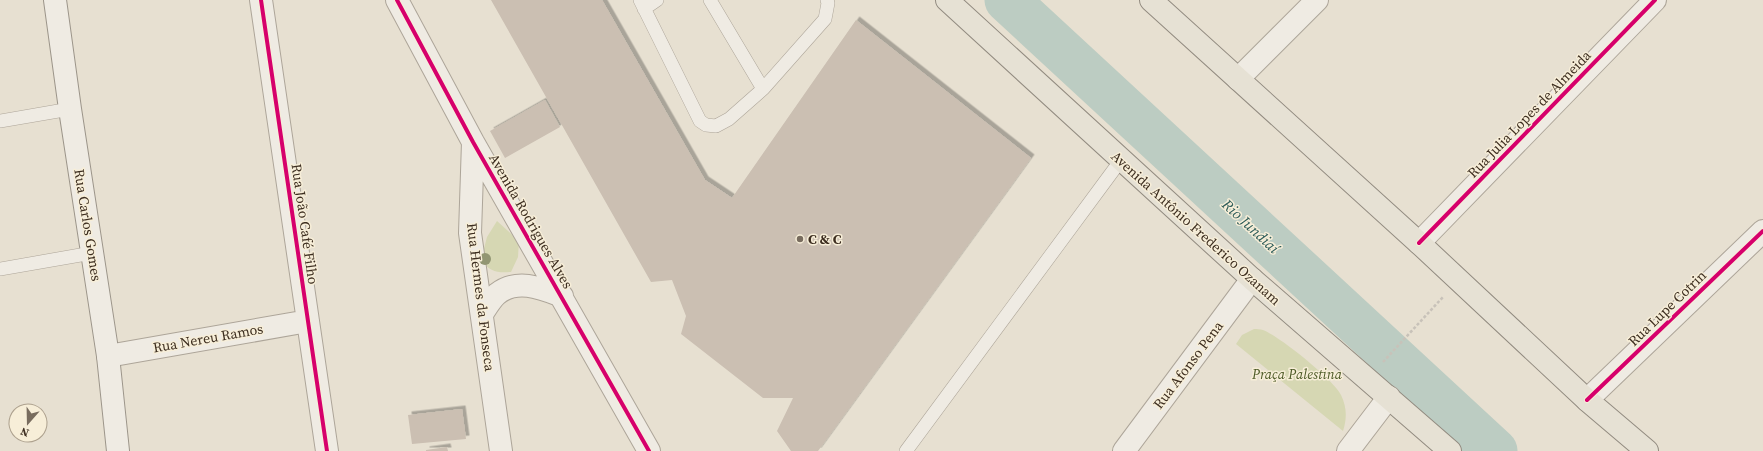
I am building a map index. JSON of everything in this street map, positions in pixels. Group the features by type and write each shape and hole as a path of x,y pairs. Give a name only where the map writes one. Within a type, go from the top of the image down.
{"main road":[{"name":"Avenida Antônio Frederico Ozanam","path":"947,0 1252,279 1450,451"},
{"path":"1151,0 1419,243 1587,400 1647,451"}],"street":[{"name":"Rua Carlos Gomes","path":"55,0 70,109 108,356 118,451"},
{"name":"Rua João Café Filho","path":"262,0 327,451"},
{"name":"Avenida Rodrigues Alves","path":"396,0 473,142 649,451"},
{"path":"1238,79 1317,0"},
{"name":"Rua Julia Lopes de Almeida","path":"1419,243 1655,0"},
{"name":"Rua Hermes da Fonseca","path":"473,142 470,233 501,451"},
{"name":"Rua Lupe Cotrin","path":"1587,400 1763,231"},
{"name":"Rua Afonso Pena","path":"1124,451 1252,279"},
{"path":"482,314 497,294 512,286 534,285 562,296"},
{"name":"Rua Nereu Ramos","path":"108,356 308,321"},
{"path":"1348,451 1389,397"}],"lane":[{"path":"657,0 642,4 700,121 706,125 716,126 729,119 763,89 825,19 828,3 827,0"},
{"path":"710,0 763,89"},
{"path":"0,121 70,109"},
{"path":"906,451 1121,160"},
{"path":"0,269 92,253"}],"path":[{"path":"1380,365 1431,308"}],"green space":[{"path":"497,221 519,241 518,257 511,272 494,271 481,260 487,237"},
{"name":"Praça Palestina","path":"1254,329 1263,330 1281,341 1317,369 1336,388 1341,395 1345,408 1346,418 1343,431 1236,344 1242,335"}],"building":[{"name":"C & C","path":"491,0 602,0 705,180 732,198 856,20 1031,158 818,451 791,451 777,431 793,398 763,398 681,334 686,316 672,280 651,282"},
{"path":"545,100 560,127 505,158 490,131"},
{"path":"462,409 466,439 412,444 408,415"},
{"path":"447,447 448,451 426,451 426,450"}],"waterway":[{"name":"Rio Jundiaí","path":"1007,0 1495,451"}],"cycle path":[{"path":"261,0 327,451"},
{"path":"397,0 473,142 649,451"},
{"path":"1419,243 1655,0"},
{"path":"1587,400 1763,231"}],"place":[{"name":"C & C","path":"800,239"}]}
